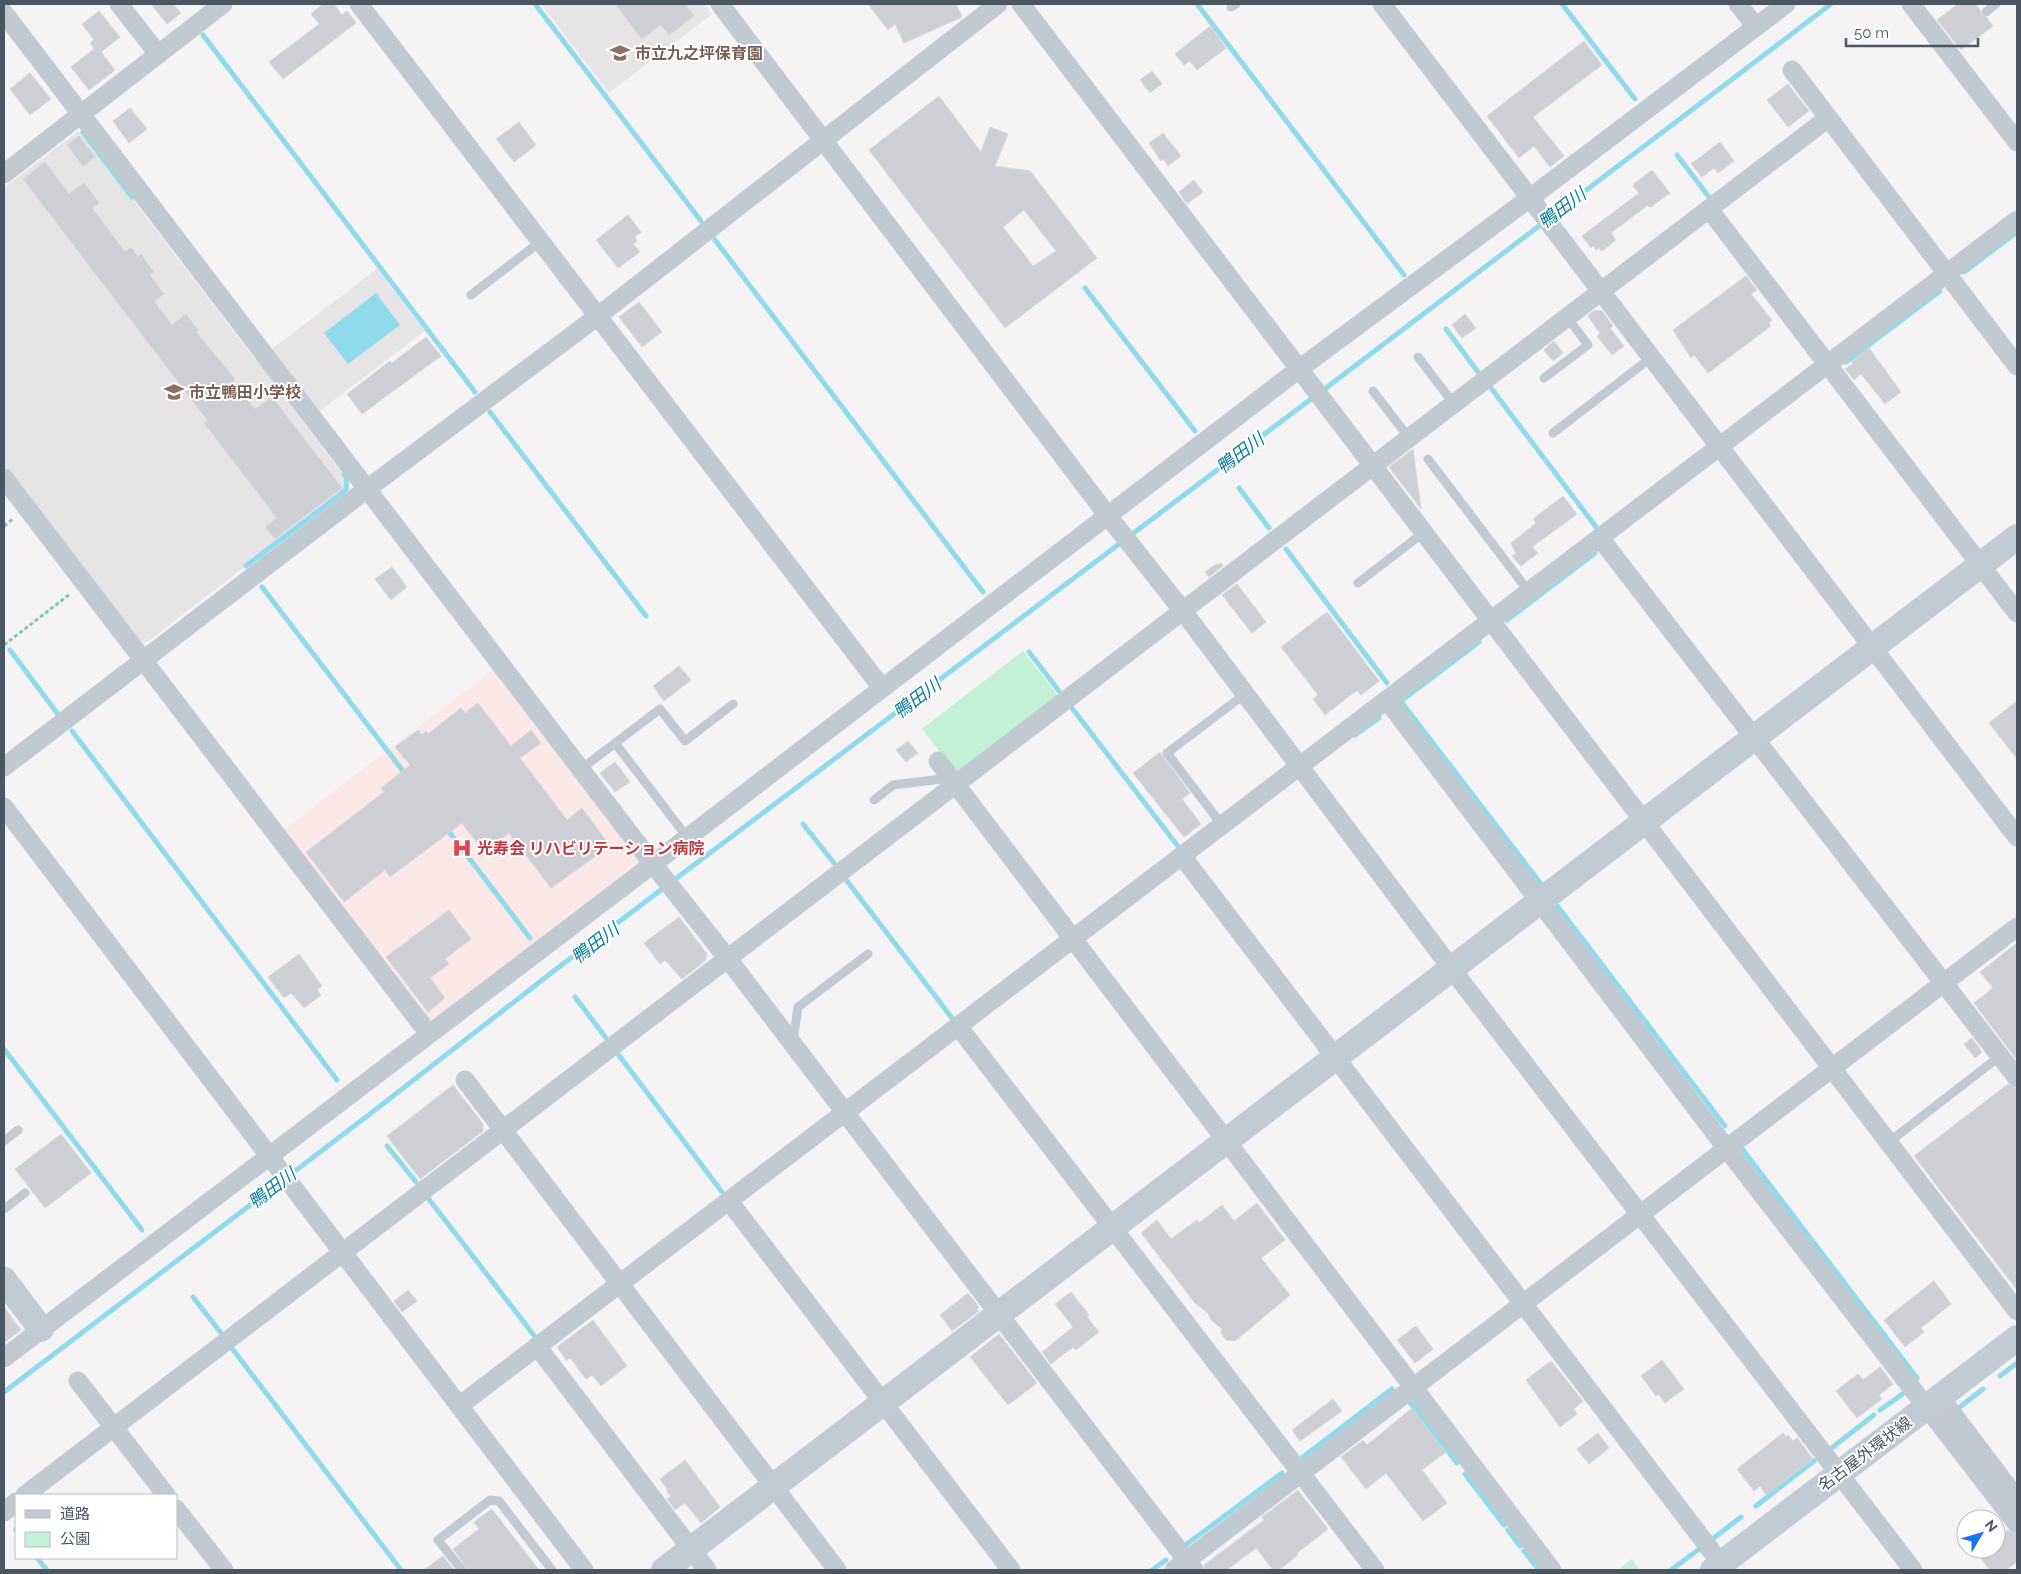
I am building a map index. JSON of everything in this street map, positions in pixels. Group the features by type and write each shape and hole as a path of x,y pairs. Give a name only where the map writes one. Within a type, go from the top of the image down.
{"street":[{"path":"119,4 158,54"},
{"path":"4,174 223,4"},
{"path":"359,4 882,688"},
{"path":"720,4 1111,520 1246,694 1451,968 1913,1570"},
{"path":"4,767 367,489 598,316 998,4"},
{"path":"1021,4 2017,1311"},
{"path":"1382,4 2017,836"},
{"path":"1738,4 1756,27"},
{"path":"4,1358 272,1160 428,1034 656,868 687,838 882,688 1111,520 1302,373 1533,202 1786,4"},
{"path":"1911,4 2017,142"},
{"path":"4,13 581,770 999,1314 1185,1567 1302,1473 2017,927"},
{"path":"1792,70 2017,366"},
{"path":"26,1494 728,959 953,781 1183,611 1828,118"},
{"path":"1709,209 2017,613"},
{"path":"459,1406 2017,220"},
{"path":"4,478 428,1034"},
{"path":"664,1570 2017,537"},
{"path":"1600,538 2017,1078"},
{"path":"1387,700 1727,1149 1934,1402 2017,1499"},
{"path":"938,762 1552,1570"},
{"path":"4,807 584,1570"},
{"path":"1182,856 1523,1304 1720,1568"},
{"path":"958,1026 1376,1570"},
{"path":"465,1080 837,1570"},
{"path":"729,1200 1011,1570"},
{"path":"4,1280 41,1329"},
{"name":"名古屋外環状線","path":"1720,1568 2017,1338"},
{"path":"537,1346 707,1570"},
{"path":"78,1381 165,1494"},
{"path":"1934,1402 2017,1524"},
{"path":"4,1512 15,1503"},
{"path":"178,1512 224,1570"}],"lane":[{"path":"1986,12 1996,4"},
{"path":"471,295 541,241"},
{"path":"1544,378 1588,345 1567,317"},
{"path":"1418,356 1454,404"},
{"path":"1553,433 1652,357"},
{"path":"1373,391 1409,438"},
{"path":"1428,459 1529,592"},
{"path":"1358,582 1423,533"},
{"path":"1222,825 1168,753 1246,694"},
{"path":"581,770 660,709 685,741 733,704"},
{"path":"615,743 687,838"},
{"path":"874,800 893,784 953,781"},
{"path":"793,1044 798,1007 868,954"},
{"path":"1889,1142 2000,1056"},
{"path":"4,1141 18,1130"},
{"path":"4,1209 25,1193"},
{"path":"462,1570 438,1540 490,1500 499,1501 552,1570"}],"path":[{"path":"4,645 84,582"}],"shaded area":[{"name":"市立九之坪保育園","path":"541,4 704,4 712,14 609,93"},
{"name":"市立鴨田小学校","path":"77,132 82,133 256,361 377,269 425,331 304,423 347,480 345,490 147,642 136,640 4,467 4,188"},
{"name":"光寿会 リハビリテーション病院","path":"493,670 639,862 429,1023 282,831"}],"green space":[{"path":"1023,651 1059,697 961,772 955,771 922,729"},
{"path":"1632,1559 1640,1570 1618,1570"}],"water":[{"path":"376,293 400,325 348,364 324,333"}],"building":[{"path":"151,4 173,4 181,13 167,24"},
{"path":"323,4 334,4 342,15 347,11 356,23 283,79 269,62 319,24 311,14"},
{"path":"615,4 685,4 694,16 669,35 661,25 642,39"},
{"path":"868,4 956,4 962,17 904,43 895,24 888,30"},
{"path":"1958,4 1976,4 1981,15 1987,18 1993,26 1961,50 1937,20"},
{"path":"99,11 120,37 101,52 115,70 89,90 71,67 94,49 90,43 94,40 82,24"},
{"path":"1210,26 1226,48 1197,70 1190,61 1184,65 1175,54"},
{"path":"1584,41 1602,65 1533,117 1564,156 1550,167 1534,146 1519,158 1487,116"},
{"path":"1152,71 1162,84 1150,93 1140,80"},
{"path":"30,73 51,99 30,115 10,89"},
{"path":"1788,84 1809,111 1788,127 1767,100"},
{"path":"939,96 981,152 990,127 1008,134 995,166 1030,171 1097,258 1005,328 869,150","holes":["1024,210 1056,251 1033,266 1003,227"]},
{"path":"130,108 147,129 129,143 113,121"},
{"path":"519,122 536,145 514,162 496,139"},
{"path":"1163,133 1181,156 1168,166 1163,159 1161,161 1149,143"},
{"path":"79,136 95,157 83,166 67,145"},
{"path":"1720,142 1734,161 1718,173 1714,168 1702,177 1691,164"},
{"path":"45,162 69,194 84,183 99,203 92,208 125,252 131,248 138,257 141,254 154,272 150,275 164,294 154,301 172,325 186,314 198,330 196,332 235,379 233,381 255,409 272,397 342,488 275,539 265,527 277,518 204,423 208,421 23,179"},
{"path":"1652,170 1670,193 1652,206 1649,207 1648,205 1611,233 1616,240 1602,251 1599,248 1596,250 1593,246 1591,248 1582,236 1639,193 1633,186"},
{"path":"1194,180 1203,192 1187,204 1179,192"},
{"path":"628,215 641,232 635,237 637,241 633,244 640,252 618,268 596,240"},
{"path":"1746,276 1757,290 1751,294 1772,320 1769,323 1771,326 1708,373 1694,355 1691,358 1673,330"},
{"path":"639,302 662,332 642,347 619,317"},
{"path":"1595,310 1602,311 1613,326 1610,328 1624,346 1612,355 1597,336 1600,333 1588,316"},
{"path":"1465,314 1476,328 1462,338 1452,325"},
{"path":"426,337 441,356 362,414 347,394 390,361 392,363"},
{"path":"1554,341 1563,353 1553,361 1544,350"},
{"path":"1869,348 1901,392 1885,404 1861,374 1854,380 1845,369 1853,364 1851,362"},
{"path":"1413,449 1421,509 1389,467"},
{"path":"1563,496 1577,514 1532,547 1538,553 1521,566 1512,556 1516,553 1511,543 1536,523 1533,519"},
{"path":"1221,563 1223,566 1209,577 1205,572 1216,564"},
{"path":"392,567 407,587 391,600 375,579"},
{"path":"1237,584 1266,622 1252,633 1222,595"},
{"path":"1327,612 1379,681 1361,695 1357,690 1325,715 1313,699 1318,695 1281,647"},
{"path":"679,666 691,680 664,701 653,686"},
{"path":"2017,701 2017,759 1989,723"},
{"path":"478,703 511,746 531,730 541,743 520,758 567,820 582,808 610,846 551,888 509,833 484,852 462,823 390,877 385,870 344,902 306,852 384,792 381,788 410,765 395,747 418,730 422,735 426,731 428,734 461,708 465,713"},
{"path":"908,741 918,753 906,762 896,750"},
{"path":"1160,752 1190,793 1182,799 1201,824 1184,837 1133,773"},
{"path":"615,762 630,782 615,792 600,773"},
{"path":"449,910 471,939 445,959 449,964 430,978 445,998 428,1012 386,957"},
{"path":"679,917 707,954 705,961 682,979 665,960 660,964 644,943"},
{"path":"2017,943 2017,1060 1974,1003 1993,988 1980,972"},
{"path":"299,954 322,986 317,990 321,995 304,1008 291,993 284,998 268,977"},
{"path":"1972,1038 1982,1052 1975,1058 1964,1044"},
{"path":"2008,1084 2017,1089 2017,1290 1914,1156"},
{"path":"453,1085 483,1124 483,1131 420,1179 387,1136"},
{"path":"61,1134 91,1173 45,1208 15,1169"},
{"path":"1257,1203 1285,1240 1261,1258 1290,1295 1235,1341 1226,1340 1221,1333 1222,1329 1212,1321 1208,1313 1195,1303 1141,1233 1157,1220 1171,1239 1197,1220 1199,1223 1222,1205 1234,1221"},
{"path":"1934,1281 1951,1304 1921,1328 1924,1332 1905,1347 1884,1320"},
{"path":"408,1290 417,1301 402,1312 394,1301"},
{"path":"1071,1292 1089,1315 1087,1317 1099,1332 1076,1350 1073,1347 1051,1364 1042,1352 1073,1327 1055,1304"},
{"path":"968,1293 979,1307 977,1309 979,1311 952,1331 940,1315"},
{"path":"4,1307 21,1330 4,1343"},
{"path":"593,1320 627,1366 601,1386 592,1375 586,1379 570,1358 567,1361 557,1347"},
{"path":"1416,1326 1433,1349 1415,1363 1397,1340"},
{"path":"999,1334 1037,1383 1008,1405 970,1357"},
{"path":"1662,1360 1684,1389 1665,1403 1658,1394 1656,1396 1641,1376"},
{"path":"1551,1361 1583,1401 1574,1409 1577,1414 1560,1427 1526,1380"},
{"path":"1880,1367 1893,1384 1879,1395 1882,1399 1857,1418 1836,1391 1858,1374 1863,1380"},
{"path":"1333,1399 1342,1411 1300,1441 1292,1430"},
{"path":"1412,1408 1446,1452 1422,1470 1447,1503 1423,1521 1386,1473 1366,1489 1341,1457 1363,1440 1367,1445"},
{"path":"1598,1433 1609,1448 1589,1464 1577,1449"},
{"path":"1783,1433 1786,1437 1788,1435 1793,1441 1797,1438 1813,1459 1766,1495 1760,1486 1754,1491 1737,1469"},
{"path":"685,1460 720,1507 701,1523 685,1503 675,1510 667,1499 671,1497 660,1479"},
{"path":"1298,1490 1328,1529 1297,1553 1298,1555 1279,1570 1273,1570 1256,1548 1227,1570 1205,1570 1204,1565 1264,1520 1262,1517"},
{"path":"492,1509 539,1570 468,1570 453,1549 479,1529 474,1522"},
{"path":"2008,1530 2017,1535 2017,1562 2006,1570 1990,1570 1982,1559 2006,1559 2006,1532"},
{"path":"443,1556 454,1570 424,1570"}],"waterway":[{"path":"535,4 701,221"},
{"path":"1197,4 1404,275"},
{"path":"1562,4 1635,99"},
{"name":"鴨田川","path":"1322,391 1831,4"},
{"path":"203,35 475,392"},
{"path":"83,132 132,197"},
{"path":"1677,155 1709,197"},
{"path":"1964,272 2017,232"},
{"path":"715,240 983,592"},
{"path":"1085,288 1195,431"},
{"path":"1846,362 1940,291"},
{"path":"1446,329 1478,372"},
{"path":"1491,388 1596,527"},
{"name":"鴨田川","path":"4,1392 366,1117 555,970 1315,396"},
{"path":"490,412 646,616"},
{"path":"246,566 346,490 347,478 344,474"},
{"path":"1239,488 1269,528"},
{"path":"1286,549 1387,683"},
{"path":"1507,620 1595,553"},
{"path":"262,587 406,775"},
{"path":"1401,701 1479,642"},
{"path":"10,650 57,713"},
{"path":"1029,652 1059,691"},
{"path":"1403,704 1541,884"},
{"path":"1072,708 1177,845"},
{"path":"1355,735 1379,718"},
{"path":"72,731 337,1080"},
{"path":"803,824 834,863"},
{"path":"450,833 530,938"},
{"path":"847,881 952,1018"},
{"path":"1558,900 1555,903 1725,1126"},
{"path":"575,997 606,1038"},
{"path":"4,1049 142,1230"},
{"path":"618,1054 722,1192"},
{"path":"387,1146 416,1182"},
{"path":"1743,1150 1917,1378"},
{"path":"428,1198 536,1338"},
{"path":"193,1297 221,1333"},
{"path":"231,1347 401,1570"},
{"path":"2000,1376 2017,1363"},
{"path":"1303,1457 1392,1389"},
{"path":"1956,1410 1983,1389"},
{"path":"1880,1410 1904,1393"},
{"path":"1409,1401 1457,1463"},
{"path":"1829,1450 1874,1415"},
{"path":"1756,1506 1814,1461"},
{"path":"1187,1544 1282,1473"},
{"path":"1465,1474 1504,1525"},
{"path":"1711,1540 1741,1517"},
{"path":"1508,1530 1520,1546"},
{"path":"1671,1570 1698,1550"},
{"path":"1524,1551 1539,1570"},
{"path":"38,1559 47,1570"},
{"path":"1152,1570 1166,1560"}],"place":[{"name":"市立九之坪保育園","path":"620,53"},
{"name":"市立鴨田小学校","path":"174,392"},
{"name":"光寿会 リハビリテーション病院","path":"462,848"}]}
